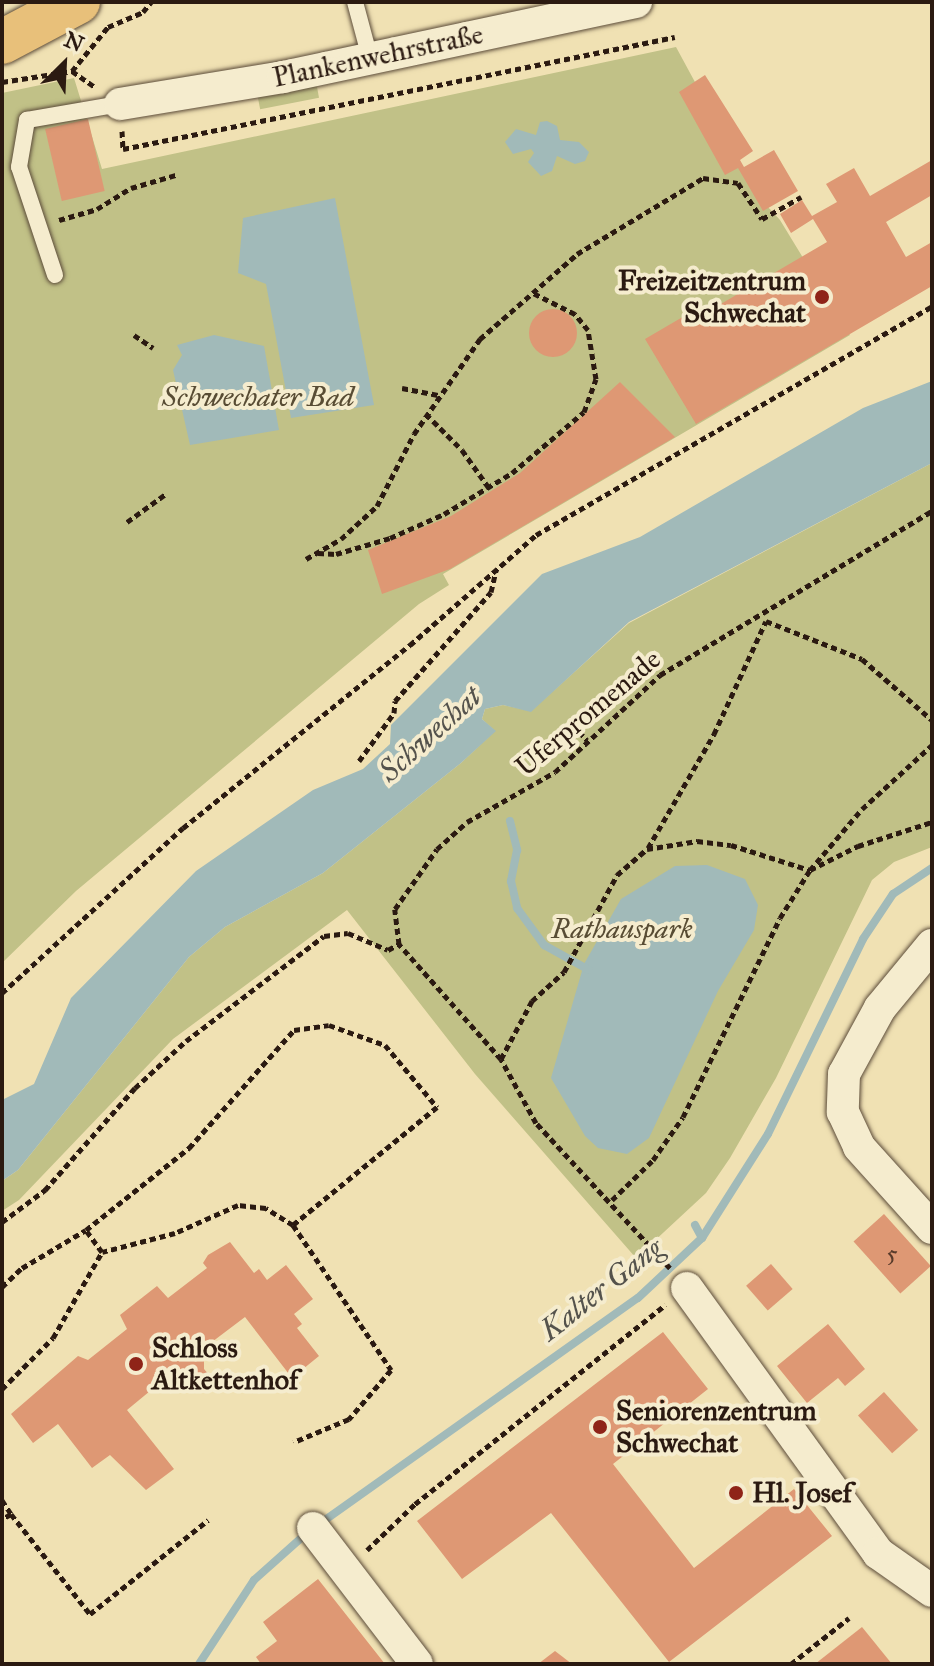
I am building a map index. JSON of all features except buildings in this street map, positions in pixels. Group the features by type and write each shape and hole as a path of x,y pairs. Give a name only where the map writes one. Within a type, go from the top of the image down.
{"main road":[{"path":"2,42 78,2"}],"street":[{"name":"Plankenwehrstraße","path":"120,104 370,58 636,2"},
{"path":"932,945 880,1008 844,1074 843,1112 859,1147 932,1228"},
{"path":"687,1288 878,1553 932,1591"},
{"path":"313,1528 417,1664"}],"lane":[{"path":"355,2 370,58"},
{"path":"55,275 19,167 27,120 120,104"}],"path":[{"path":"2,82 72,71 108,27 143,12 151,2"},
{"path":"120,104 123,149 675,37"},
{"path":"39,226 97,209 131,188 176,175"},
{"path":"306,559 377,506 426,414 480,339 577,254 703,178 738,183 762,219 801,197"},
{"path":"317,553 359,547 444,514 489,488 584,412 596,379 588,330 575,314 531,292"},
{"path":"2,993 183,828 536,535 932,306"},
{"path":"134,335 153,348"},
{"path":"402,388 439,395"},
{"path":"426,414 489,488"},
{"path":"127,522 167,493"},
{"name":"Uferpromenade","path":"399,944 395,909 437,849 467,822 555,772 660,675 932,511"},
{"path":"359,761 394,713 395,701 491,592 496,570"},
{"path":"760,612 766,621 862,659 932,720"},
{"path":"501,1059 532,1001 564,972 578,941 617,875 647,849 714,734 766,621"},
{"path":"572,724 587,740"},
{"path":"612,1200 653,1160 683,1117 780,918 810,870 862,809 932,745"},
{"path":"647,849 697,841 731,845 810,870 858,846 932,822"},
{"path":"2,1222 45,1190 135,1088 186,1041 324,936 348,933 388,950 399,944 501,1059 536,1123 612,1200 650,1246"},
{"path":"2,1287 22,1268 86,1230 189,1148 250,1083 285,1034 311,1025 329,1025 385,1045 437,1107 293,1225"},
{"path":"2,1389 53,1338 102,1252 175,1233 238,1205 266,1208 293,1225 391,1370 349,1419 294,1442"},
{"path":"86,1230 102,1252"},
{"path":"346,1570 415,1504 687,1288"},
{"path":"2,1500 90,1614 208,1520"},
{"path":"2,1519 11,1514"},
{"path":"791,1664 849,1618"}],"green space":[{"name":"Schwechater Bad","path":"676,47 755,193 780,220 850,335 443,574 449,585 419,604 76,891 2,963 2,93 74,78 102,169"},
{"path":"316,82 319,98 260,109 257,93"},
{"name":"Rathauspark","path":"932,463 932,847 894,862 872,880 776,1078 730,1158 706,1193 636,1258 475,1074 347,910 173,1039 19,1200 2,1211 2,1181 18,1170 189,957 225,927 323,873 461,763 495,731 482,719 485,709 503,705 531,711 629,623"}],"water":[{"path":"547,121 557,126 560,140 579,142 589,152 585,161 575,164 557,156 552,171 541,176 528,162 534,153 531,149 513,154 505,142 516,129 536,135 540,122"},
{"path":"335,198 374,405 291,418 266,284 238,273 243,218"},
{"path":"214,335 264,346 279,430 190,445 173,370 182,355 177,345"},
{"name":"Schwechat","path":"932,381 932,463 629,622 531,712 503,705 485,709 482,719 496,731 461,763 323,873 225,927 189,957 18,1170 2,1181 2,1100 34,1084 71,998 196,871 313,790 363,769 390,744 391,725 542,574 640,537 863,408"},
{"path":"707,865 745,879 758,905 754,930 718,991 649,1138 627,1154 598,1148 585,1136 551,1078 584,964 621,899 675,866"}],"waterway":[{"path":"510,821 517,850 511,881 517,908 544,945 589,970"},
{"name":"Kalter Gang","path":"318,1525 638,1298 702,1238 768,1134 863,939 893,894 932,868"},
{"path":"695,1225 702,1238"},
{"name":"Kalter Gang","path":"199,1664 254,1580 307,1533"}],"place":[{"name":"Freizeitzentrum Schwechat","path":"822,297"},
{"name":"Schloss Altkettenhof","path":"136,1364"},
{"name":"Seniorenzentrum Schwechat","path":"600,1427"},
{"name":"Hl. Josef","path":"736,1493"}]}
